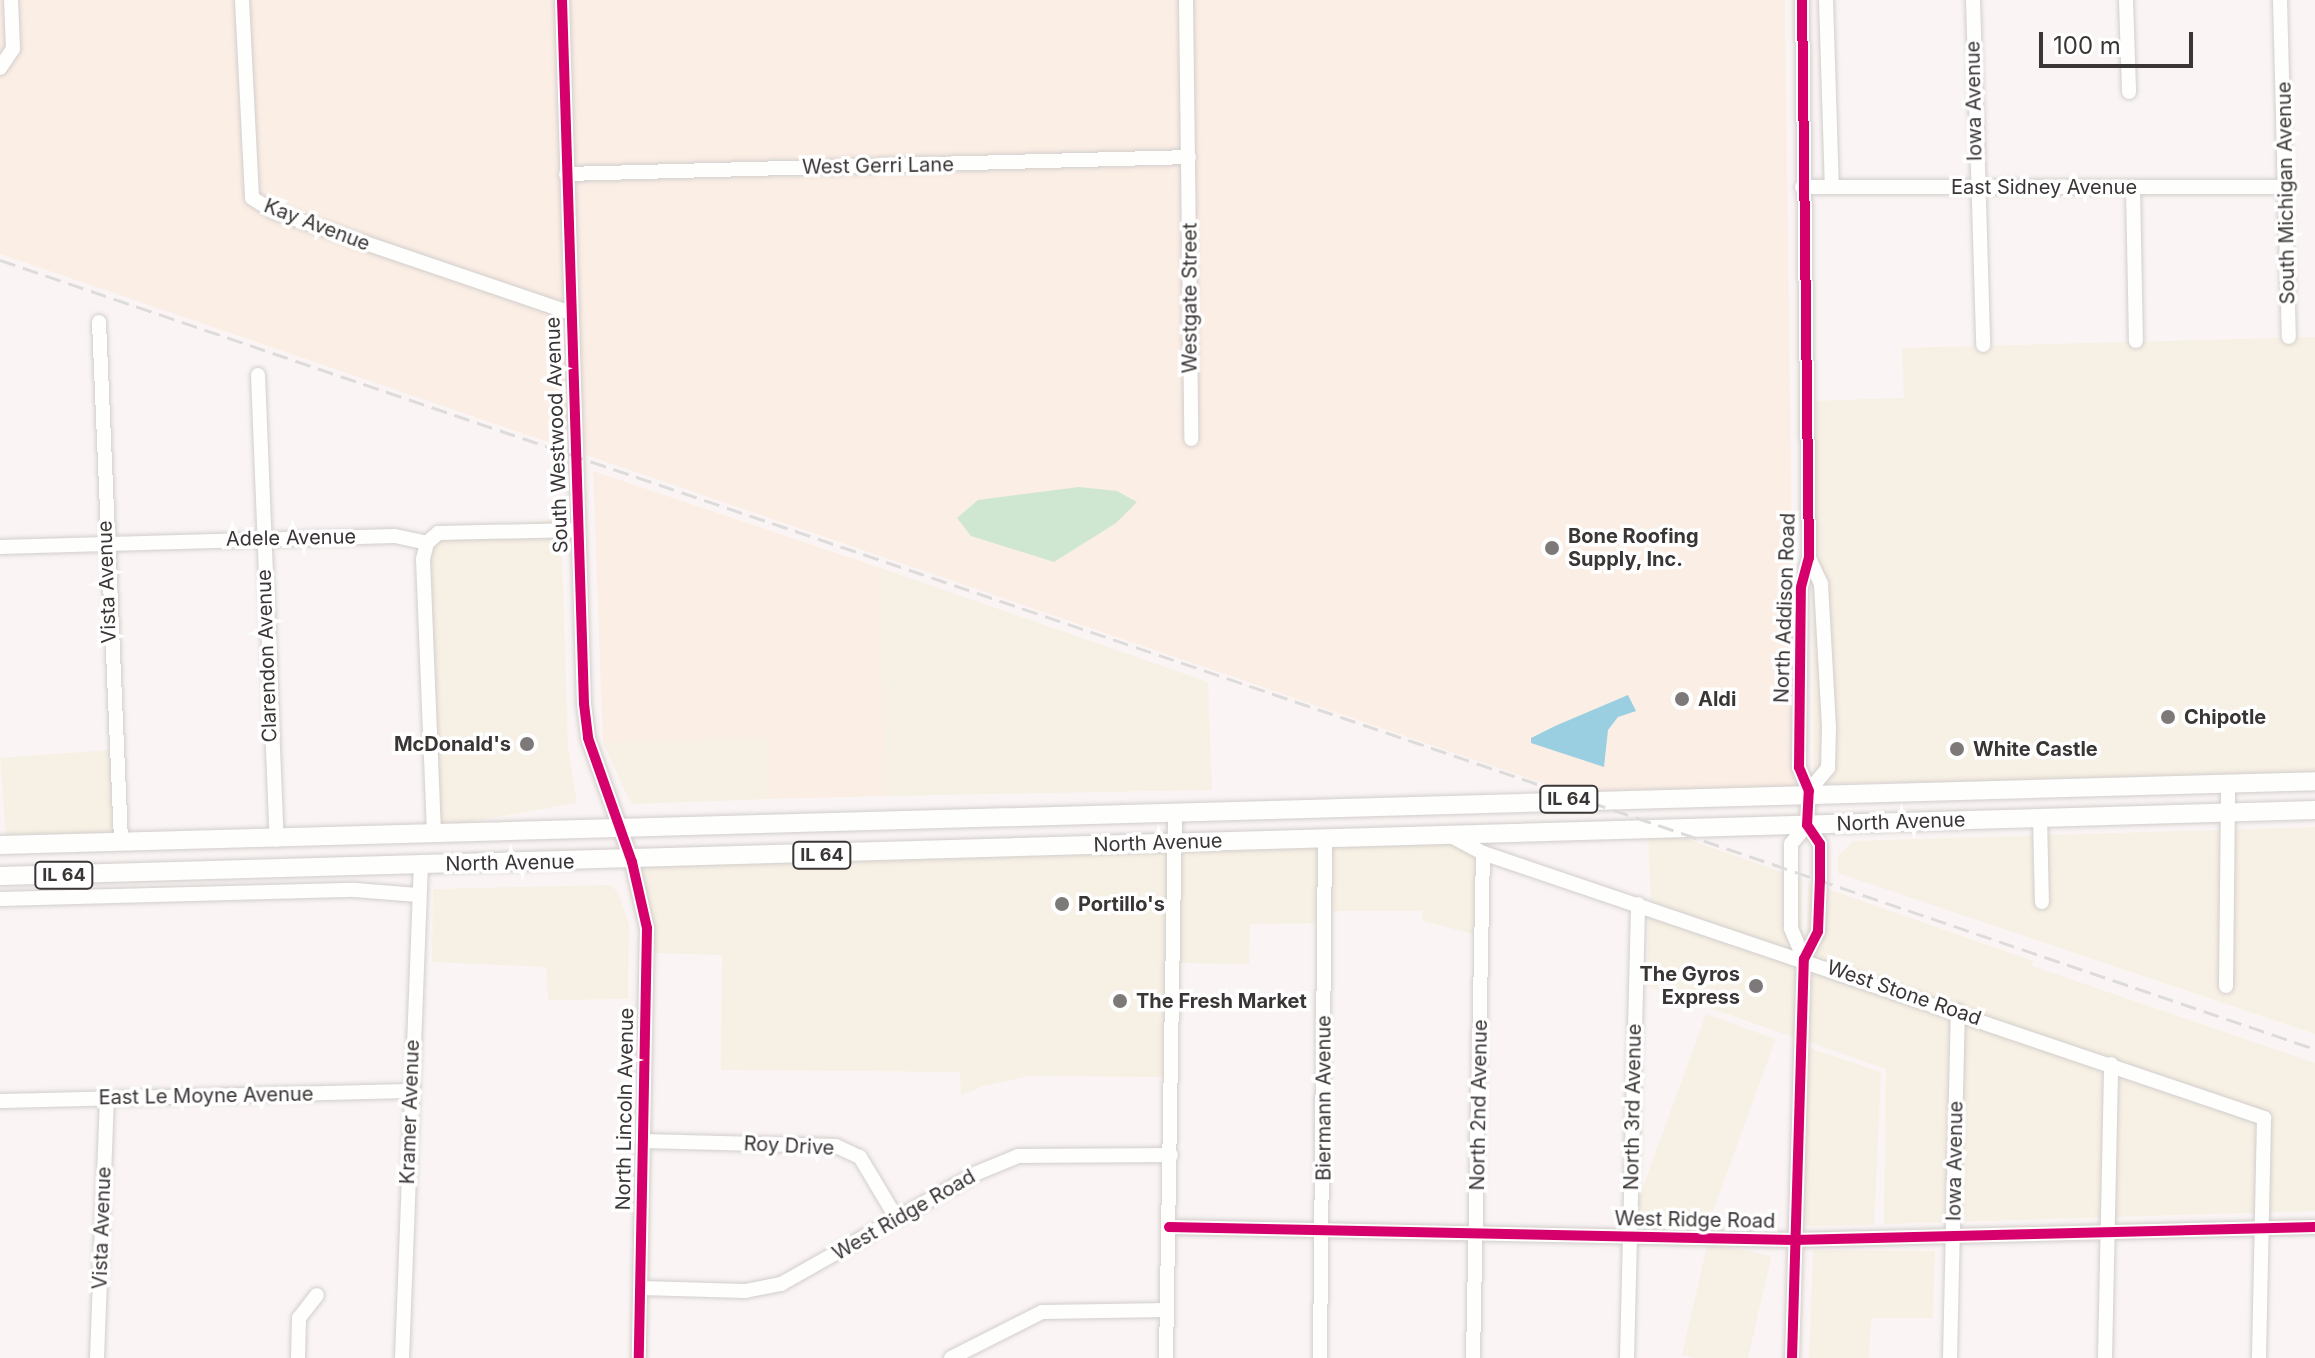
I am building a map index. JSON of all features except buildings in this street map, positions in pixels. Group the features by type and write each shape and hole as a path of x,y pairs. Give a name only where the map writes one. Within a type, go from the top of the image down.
{"main road":[{"name":"North Avenue","path":"0,845 277,840 621,826 1809,791 2315,781"},
{"name":"North Avenue","path":"0,876 632,862 1325,838 1453,837 2315,810"}],"street":[{"path":"0,68 13,49 11,0"},
{"name":"Kay Avenue","path":"242,0 252,198 274,212 571,313"},
{"name":"South Westwood Avenue","path":"562,0 578,530 588,738 632,862"},
{"name":"Westgate Street","path":"1186,0 1191,439"},
{"name":"North Addison Road","path":"1802,0 1809,558 1801,587 1799,767 1809,791 1807,825 1791,844 1791,928 1804,959"},
{"path":"1826,0 1832,187"},
{"name":"Iowa Avenue","path":"1973,0 1975,186 1983,345"},
{"path":"2126,0 2129,92"},
{"name":"South Michigan Avenue","path":"2280,0 2289,337"},
{"name":"West Gerri Lane","path":"566,174 1189,157"},
{"name":"East Sidney Avenue","path":"1802,187 2286,187"},
{"path":"2133,188 2136,341"},
{"name":"Vista Avenue","path":"99,322 105,542 121,841"},
{"name":"Clarendon Avenue","path":"258,375 262,539 277,840"},
{"name":"Adele Avenue","path":"0,547 395,536 427,543 438,533 578,530"},
{"path":"427,543 423,559 434,834"},
{"name":"North Addison Road","path":"1809,558 1821,584 1829,727 1828,768 1809,791"},
{"path":"2226,986 2228,783"},
{"path":"1166,1358 1175,811"},
{"path":"2040,817 2042,902"},
{"name":"North Addison Road","path":"1792,1358 1804,959 1818,931 1820,880 1820,844 1807,825"},
{"name":"West Stone Road","path":"1453,837 1483,853 1958,1011 2264,1118 2262,1228"},
{"name":"Biermann Avenue","path":"1320,1358 1325,838"},
{"name":"North 2nd Avenue","path":"1473,1358 1483,853"},
{"name":"North Lincoln Avenue","path":"632,862 647,941 639,1358"},
{"name":"Kramer Avenue","path":"402,1358 421,865"},
{"path":"0,899 355,890 418,895"},
{"name":"North 3rd Avenue","path":"1627,1358 1638,904"},
{"name":"Iowa Avenue","path":"1950,1358 1958,1011"},
{"path":"2105,1358 2111,1064"},
{"name":"East Le Moyne Avenue","path":"0,1101 411,1091"},
{"name":"Vista Avenue","path":"97,1358 107,1098"},
{"name":"Roy Drive","path":"644,1141 836,1146 860,1157 897,1219"},
{"name":"West Ridge Road","path":"641,1288 772,1286 1018,1156 1171,1155"},
{"name":"West Ridge Road","path":"1169,1227 1794,1240 2315,1227"},
{"path":"2259,1358 2262,1228"},
{"path":"298,1358 299,1318 317,1295"},
{"path":"951,1358 1042,1312 1167,1310"}],"shaded area":[{"path":"0,0 1785,0 1795,792 1580,796 0,254"},
{"path":"2315,337 2315,775 1814,784 1810,401 1904,398 1902,348"},
{"path":"593,471 878,567 886,796 769,799 767,738 603,743"},
{"path":"561,519 568,746 577,803 428,829 417,537"},
{"path":"878,567 1208,682 1212,790 886,796"},
{"path":"767,738 769,799 631,804 603,743"},
{"path":"111,750 117,836 6,844 0,758"},
{"path":"2315,827 2315,1034 1838,873 1838,856 1853,841"},
{"path":"1648,831 1664,831 1802,879 1802,956 1651,906"},
{"path":"1451,840 1485,856 1485,937 1423,921 1422,911 1322,911 1321,923 1250,924 1249,964 1179,963 1178,846"},
{"path":"1171,846 1168,1077 1029,1076 983,1086 961,1096 960,1072 721,1070 722,955 652,953 636,865"},
{"path":"1808,882 2033,961 2032,966 2315,1063 2315,1211 1884,1224 1886,1069 1804,1040"},
{"path":"610,885 618,892 629,924 628,999 548,1000 546,967 432,962 433,889"},
{"path":"1649,916 1801,961 1799,1039 1647,986"},
{"path":"1706,1014 1776,1039 1703,1239 1633,1213"},
{"path":"1803,1046 1881,1072 1874,1225 1804,1226"},
{"path":"1708,1242 1771,1257 1748,1358 1682,1355"},
{"path":"1813,1250 1935,1251 1933,1318 1871,1318 1869,1358 1809,1358"}],"green space":[{"path":"1079,487 1117,491 1137,502 1116,523 1054,562 971,536 957,518 978,500"}],"water":[{"path":"1628,695 1636,711 1618,717 1608,730 1604,767 1531,743 1531,738 1555,726"}],"railway":[{"path":"0,260 2315,1049"}],"cycle path":[{"path":"562,0 584,704 588,738 632,862 647,928 639,1358"},
{"path":"1792,1358 1804,959 1818,931 1820,880 1820,844 1807,825 1809,791 1799,767 1801,587 1809,558 1802,0"},
{"path":"1169,1227 1794,1240 2315,1227"}],"place":[{"name":"Bone Roofing Supply, Inc.","path":"1552,548"},
{"name":"Aldi","path":"1682,699"},
{"name":"Chipotle","path":"2168,717"},
{"name":"McDonald's","path":"527,744"},
{"name":"White Castle","path":"1957,749"},
{"name":"Portillo's","path":"1062,904"},
{"name":"The Gyros Express","path":"1756,986"},
{"name":"The Fresh Market","path":"1120,1001"}]}
